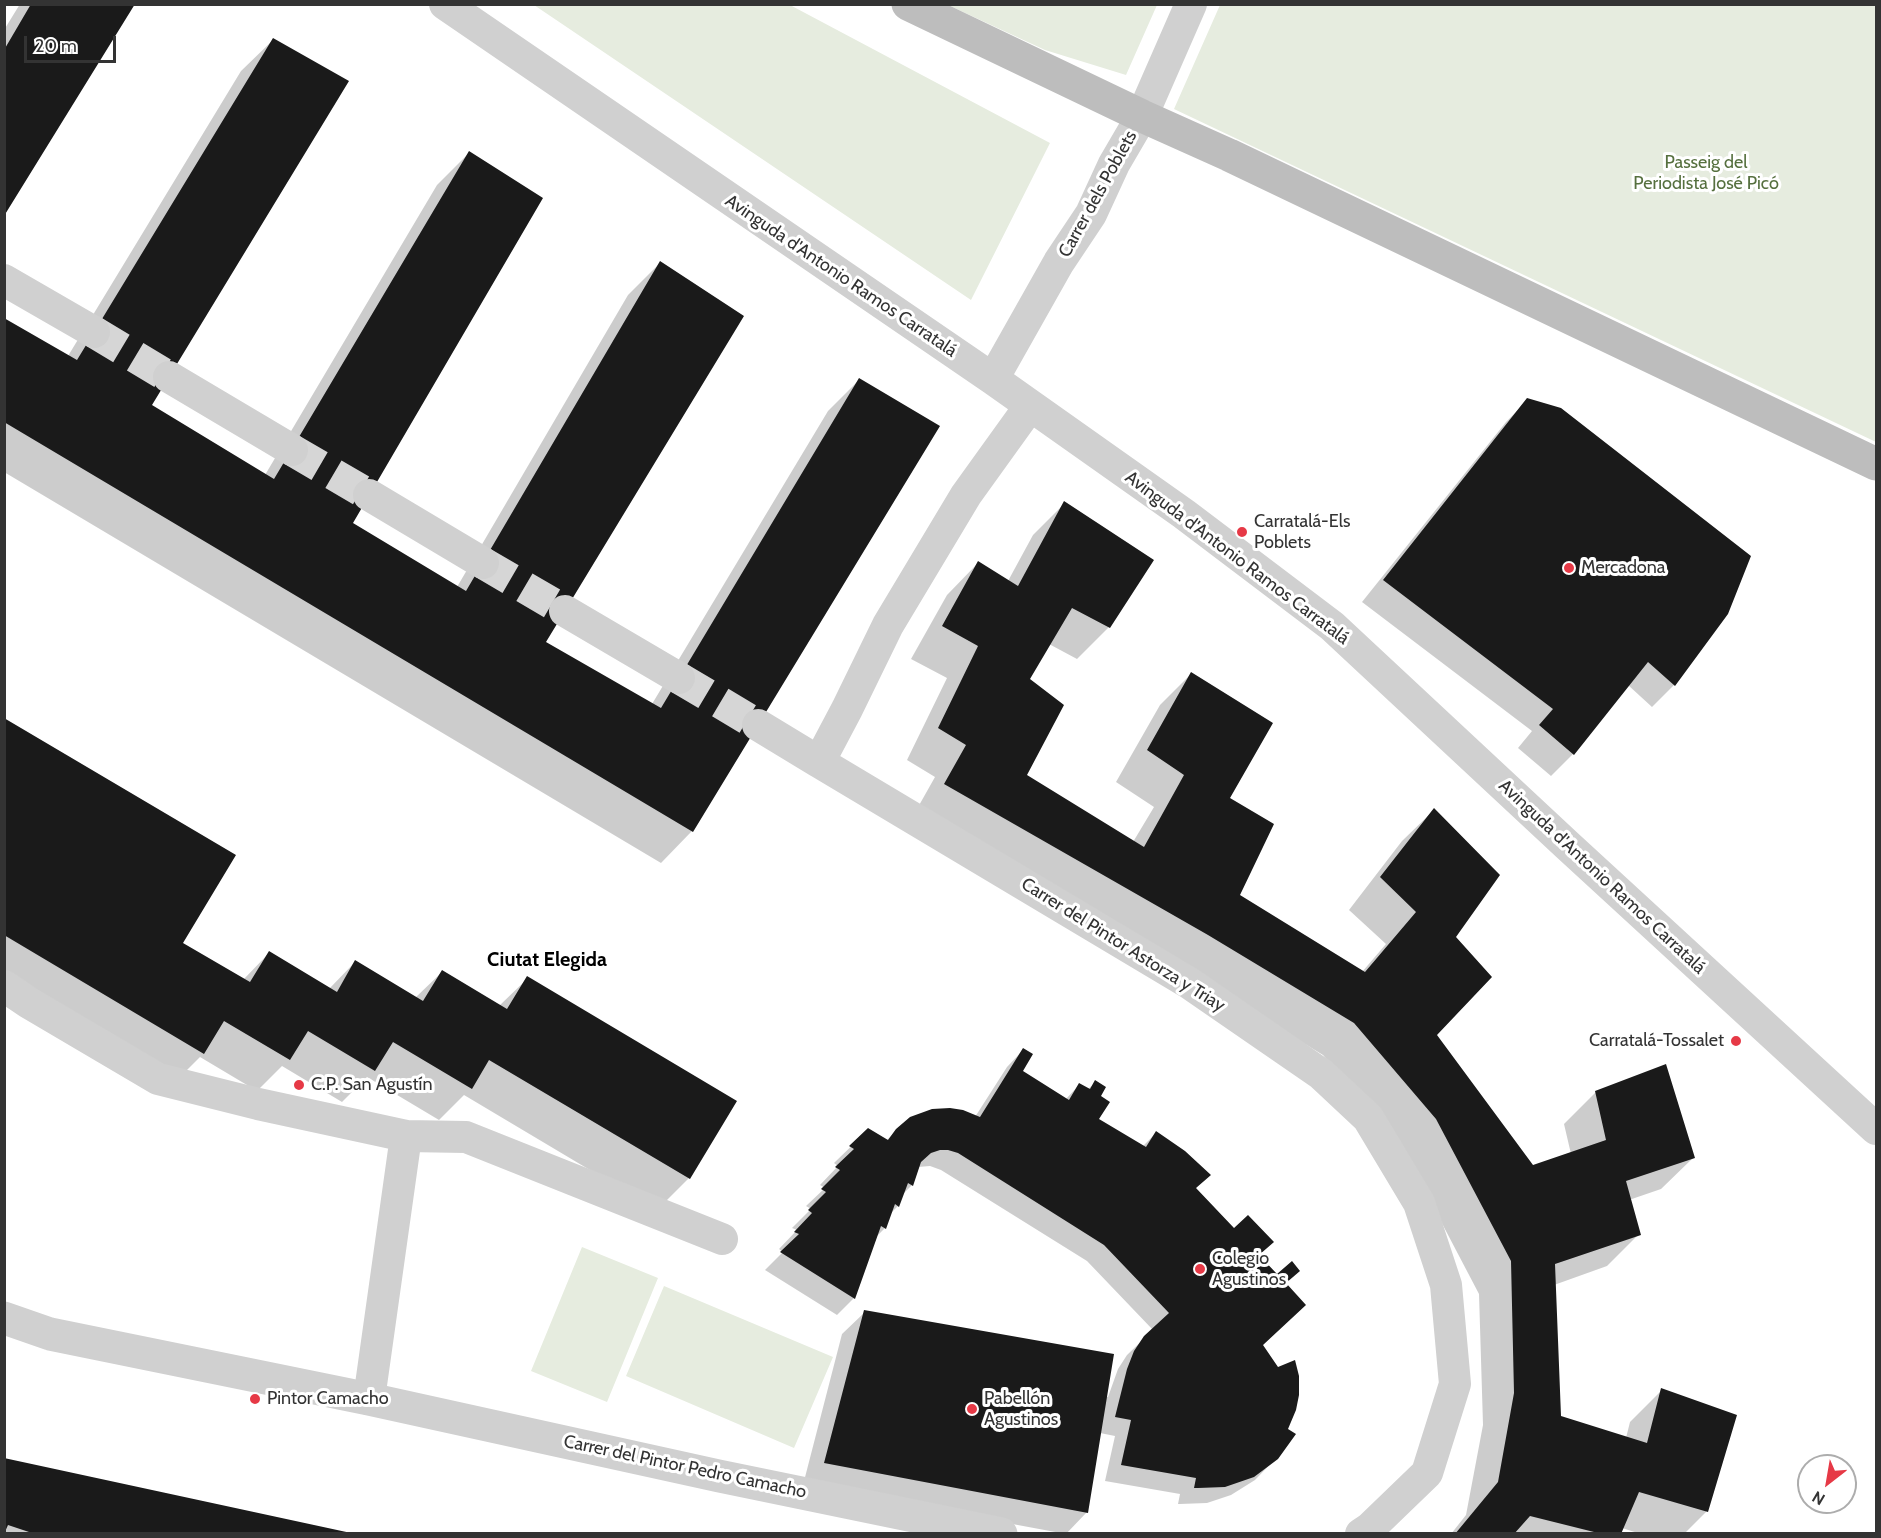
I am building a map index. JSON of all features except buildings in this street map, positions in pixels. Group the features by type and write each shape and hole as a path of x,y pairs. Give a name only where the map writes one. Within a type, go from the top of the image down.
{"main road":[{"path":"908,4 1876,464"}],"street":[{"name":"Avinguda d'Antonio Ramos Carratalá","path":"445,4 676,165 993,379 1184,514 1332,626 1876,1129"},
{"name":"Carrer dels Poblets","path":"993,379 1059,262 1091,214 1114,164 1142,116 1191,4"},
{"path":"4,280 94,332"},
{"path":"169,377 292,450"},
{"path":"819,762 892,616 966,495 1030,406"},
{"path":"369,495 483,563"},
{"path":"565,611 679,678"},
{"name":"Carrer del Pintor Astorza y Triay","path":"758,725 1189,983 1321,1074 1368,1118 1419,1203 1446,1285 1455,1384 1427,1473 1371,1528 1361,1533"},
{"path":"4,986 28,1003 158,1079 258,1104 406,1136 466,1137 722,1239"},
{"path":"369,1399 406,1136"},
{"name":"Carrer del Pintor Pedro Camacho","path":"4,1318 50,1334 369,1399 719,1476 1001,1533"}],"green space":[{"path":"534,5 790,5 1050,143 971,300"},
{"path":"948,5 1157,5 1126,75 1045,50"},
{"name":"Passeig del Periodista José Picó","path":"1220,5 1876,5 1876,442 1174,109"},
{"path":"582,1247 658,1278 607,1402 531,1371"},
{"path":"664,1286 833,1357 794,1448 626,1376"}],"tunnel":[{"path":"94,332 169,377"},
{"path":"292,450 369,495"},
{"path":"483,563 565,611"},
{"path":"679,678 758,725"}],"place":[{"name":"Carratalá-Els Poblets","path":"1242,532"},
{"name":"Mercadona","path":"1569,568"},
{"name":"Carratalá-Tossalet","path":"1736,1041"},
{"name":"C.P. San Agustín","path":"299,1085"},
{"name":"Colegio Agustinos","path":"1200,1269"},
{"name":"Pintor Camacho","path":"255,1399"},
{"name":"Pabellón Agustinos","path":"972,1409"}],"district":[{"name":"Ciutat Elegida","path":"547,960"}]}
